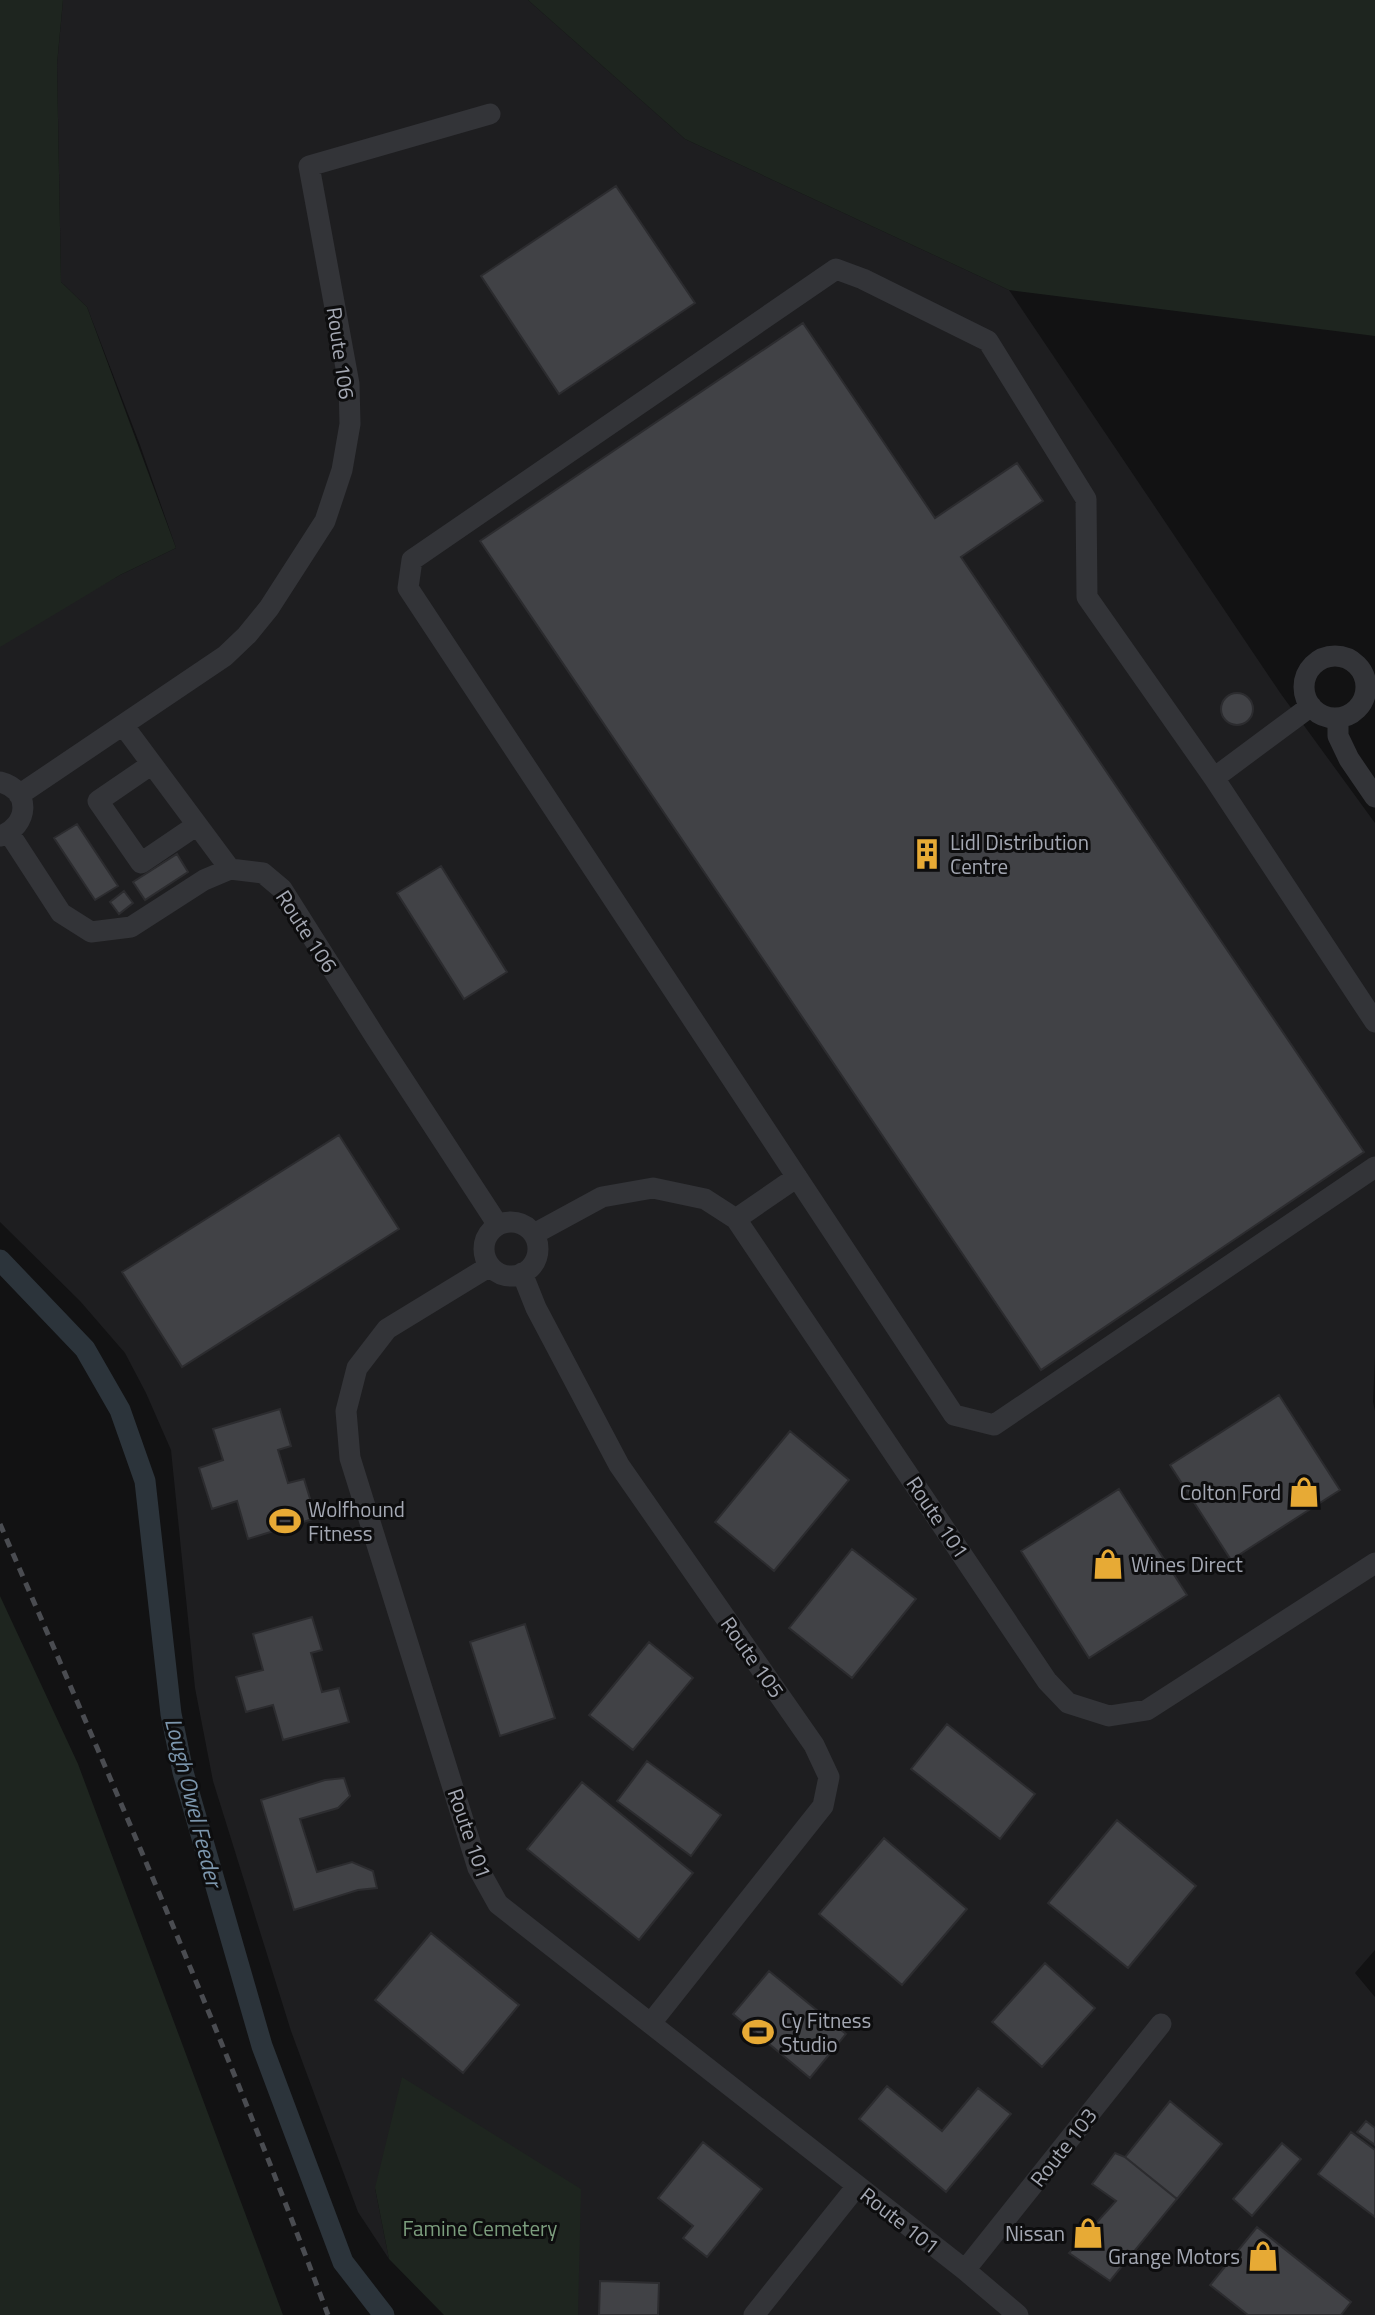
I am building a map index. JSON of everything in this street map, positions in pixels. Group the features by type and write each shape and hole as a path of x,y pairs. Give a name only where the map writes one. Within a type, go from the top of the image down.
{"street":[{"name":"Route 106","path":"19,795 225,656 270,608 325,521 342,470 350,424 349,384 309,166 490,114"},
{"path":"1375,1022 1214,778 1087,597 1086,499 988,341 863,279 836,269 412,560 408,588 954,1415 994,1425 1375,1167"},
{"path":"1339,656 1357,665 1363,673 1366,692 1363,702 1356,710 1338,718 1328,717 1311,706 1304,687 1311,668 1319,661 1339,656"},
{"path":"1214,778 1311,706"},
{"path":"1338,718 1338,736 1349,759 1375,797"},
{"path":"0,782 13,788 19,795 23,812 21,820 5,834 61,913 91,932 131,927 204,880 230,869 123,725"},
{"path":"152,764 98,801 141,863 197,825"},
{"name":"Route 106","path":"230,869 262,873 282,889 498,1225"},
{"path":"737,1219 797,1177"},
{"name":"Route 101","path":"534,1234 602,1197 653,1188 705,1199 737,1219 1047,1681 1068,1703 1109,1716 1147,1710 1375,1563"},
{"path":"513,1222 529,1228 534,1234 538,1243 536,1261 522,1273 505,1275 490,1266 484,1252 484,1244 487,1236 498,1225 513,1222"},
{"name":"Route 101","path":"490,1266 387,1329 357,1368 346,1411 350,1458 478,1868 498,1904 965,2270 1018,2315"},
{"name":"Route 105","path":"522,1273 536,1308 619,1465 814,1745 829,1777 823,1806 651,2023"},
{"name":"Route 103","path":"965,2270 1161,2024"},
{"path":"754,2315 857,2186"}],"shaded area":[{"path":"63,0 528,0 685,139 1009,290 1281,694 1375,823 1375,1950 1355,1973 1375,1997 1375,2315 578,2315 578,2290 375,2188 389,2259 358,2212 291,2031 213,1781 195,1688 171,1450 125,1353 80,1301 0,1222 0,642 120,575 176,548 87,307 61,282 57,64"}],"green space":[{"path":"0,0 63,0 57,64 61,282 87,307 176,548 120,575 0,647"},
{"path":"528,0 1375,0 1375,336 1009,290 685,139"},
{"path":"0,1596 78,1764 283,2315 0,2315"},
{"name":"Famine Cemetery","path":"402,2077 581,2189 578,2315 444,2315 389,2259 375,2188"}],"building":[{"path":"616,186 695,303 559,394 481,276"},
{"name":"Lidl Distribution Centre","path":"803,323 935,518 1017,463 1043,501 961,557 1364,1152 1041,1370 480,541"},
{"path":"1237,693 1249,697 1253,709 1249,721 1237,725 1225,721 1221,709 1225,697"},
{"path":"77,824 118,886 95,900 54,838"},
{"path":"177,854 188,872 145,900 133,882"},
{"path":"441,866 507,972 464,999 397,893"},
{"path":"124,891 133,903 119,914 110,902"},
{"path":"339,1135 399,1229 182,1367 122,1272"},
{"path":"1279,1395 1340,1490 1231,1560 1170,1465"},
{"path":"280,1409 291,1446 278,1450 288,1483 304,1479 316,1518 248,1539 237,1501 212,1509 199,1468 223,1460 213,1429"},
{"path":"790,1431 849,1480 774,1571 715,1522"},
{"path":"1119,1489 1187,1595 1089,1658 1021,1551"},
{"path":"852,1549 916,1599 852,1678 789,1628"},
{"path":"312,1617 322,1650 311,1653 322,1692 339,1688 349,1722 283,1740 273,1705 246,1712 236,1677 263,1670 253,1634"},
{"path":"525,1624 555,1718 500,1736 470,1642"},
{"path":"649,1642 693,1678 633,1750 589,1715"},
{"path":"947,1724 1035,1794 1000,1839 911,1769"},
{"path":"647,1761 721,1815 691,1856 617,1801"},
{"path":"344,1778 350,1796 338,1808 300,1819 317,1872 352,1862 373,1871 377,1888 358,1890 294,1910 261,1800 325,1780"},
{"path":"582,1782 693,1873 639,1940 527,1849"},
{"path":"1117,1820 1196,1886 1128,1968 1048,1903"},
{"path":"884,1838 967,1909 902,1985 819,1914"},
{"path":"431,1933 519,2005 463,2073 375,2000"},
{"path":"1045,1963 1095,2008 1042,2067 992,2022"},
{"path":"769,1971 846,2034 810,2078 733,2014"},
{"path":"887,2086 942,2131 978,2088 1011,2114 946,2192 859,2119"},
{"path":"1170,2101 1222,2144 1177,2199 1125,2157"},
{"path":"1366,2121 1375,2128 1375,2145 1357,2132"},
{"path":"1351,2132 1375,2150 1375,2217 1318,2174"},
{"path":"703,2142 762,2189 707,2257 683,2238 693,2226 658,2198"},
{"path":"1282,2143 1301,2159 1252,2216 1233,2199"},
{"path":"1115,2153 1125,2157 1177,2199 1110,2281 1069,2253 1116,2201 1092,2184"},
{"name":"Grange Motors","path":"1257,2227 1351,2302 1341,2315 1248,2315 1210,2285"},
{"path":"600,2281 659,2283 658,2315 599,2315"}],"waterway":[{"name":"Lough Owel Feeder","path":"0,1260 85,1349 120,1410 145,1481 171,1714 183,1772 262,2046 343,2262 384,2315"}],"railway":[{"path":"0,1524 210,2016 328,2315"}],"place":[{"name":"Lidl Distribution Centre","path":"927,854"},
{"name":"Colton Ford","path":"1304,1492"},
{"name":"Wolfhound Fitness","path":"285,1521"},
{"name":"Wines Direct","path":"1108,1564"},
{"name":"Cy Fitness Studio","path":"758,2032"},
{"name":"Nissan","path":"1088,2233"},
{"name":"Grange Motors","path":"1263,2256"}]}
